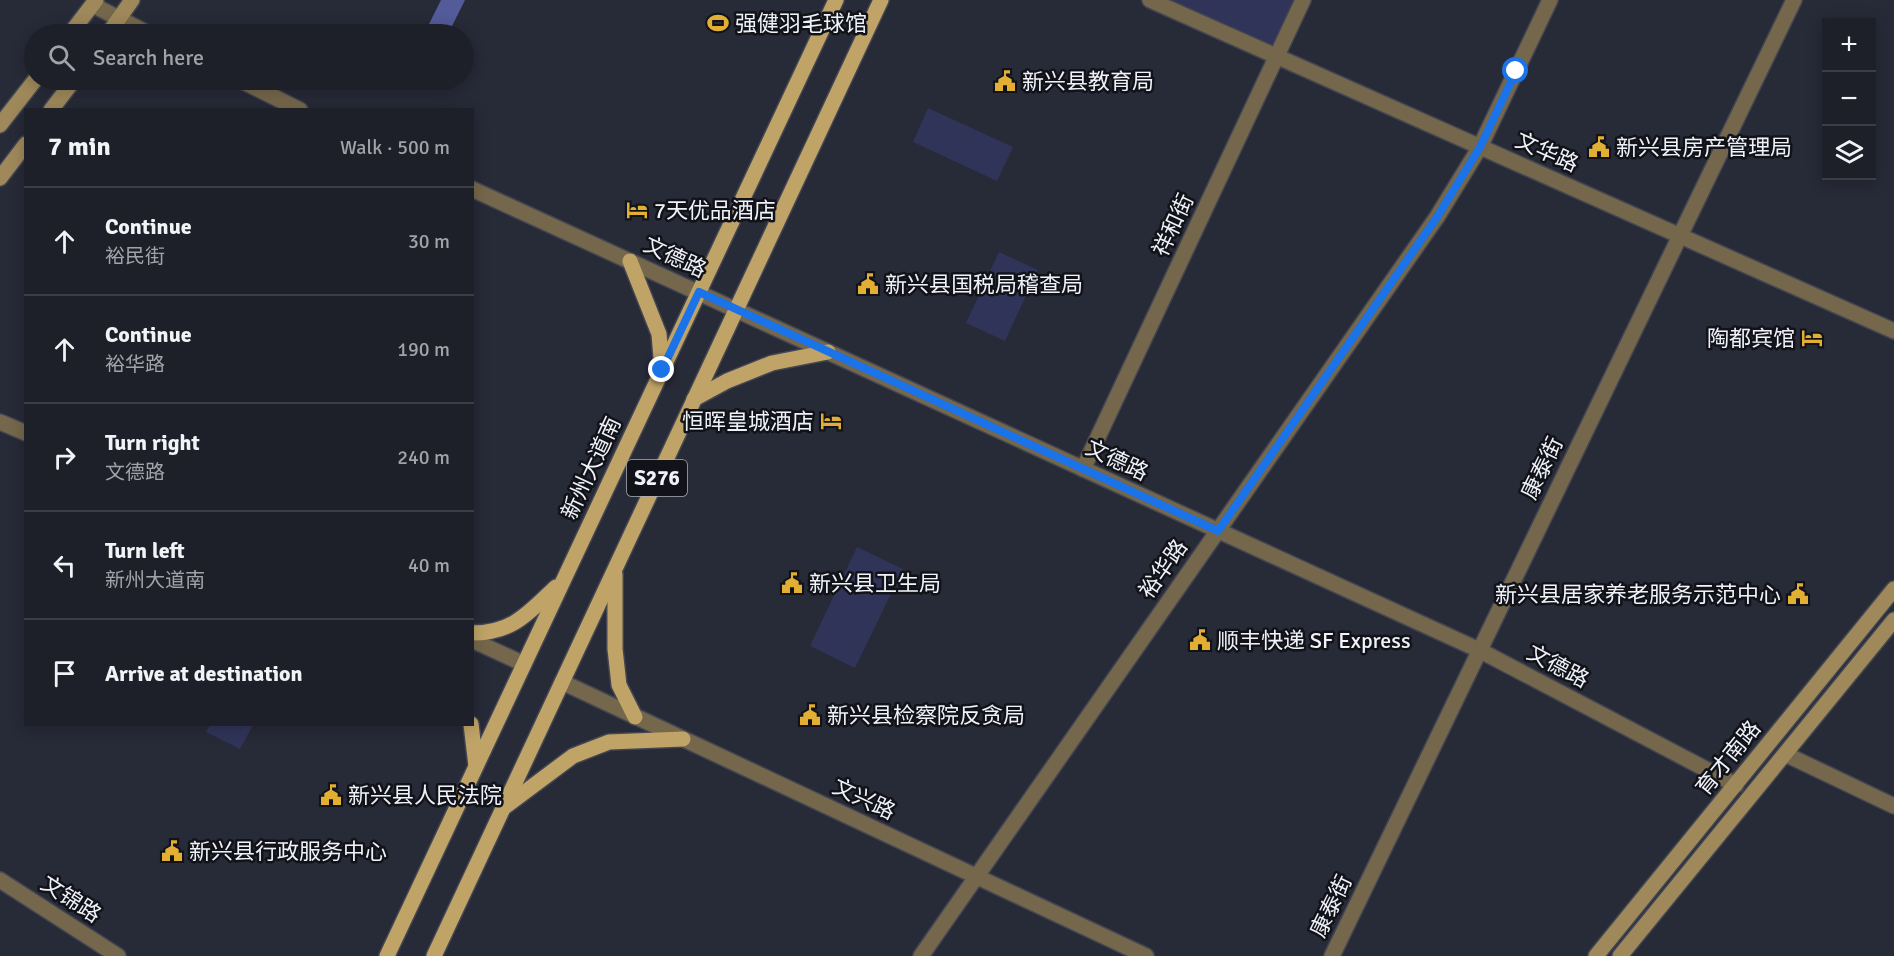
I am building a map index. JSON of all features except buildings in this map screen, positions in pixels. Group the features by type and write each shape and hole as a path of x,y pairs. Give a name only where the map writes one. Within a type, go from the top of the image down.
{"main road":[{"name":"新州大道南","path":"387,956 836,0"},
{"name":"S276","path":"434,956 880,0"},
{"path":"630,261 659,334 662,370"},
{"path":"694,399 727,381 772,363 828,352"},
{"path":"615,568 615,650 619,685 635,717"},
{"path":"474,633 488,633 508,628 563,581"},
{"path":"471,726 476,766"},
{"path":"503,807 573,756 609,742 683,739"}],"street":[{"path":"116,24 132,0"},
{"name":"文华路","path":"1150,0 1894,331"},
{"name":"祥和街","path":"1083,469 1303,0"},
{"name":"裕华路","path":"921,956 1437,217 1480,147 1550,0"},
{"name":"康泰街","path":"1332,956 1794,0"},
{"path":"78,24 94,3 128,24"},
{"path":"0,125 27,90"},
{"path":"53,108 66,90"},
{"path":"260,90 296,108"},
{"path":"0,178 24,147"},
{"name":"文德路","path":"474,190 1479,650 1736,785"},
{"path":"0,422 24,432"},
{"name":"育才南路","path":"1596,956 1894,589"},
{"name":"育才南路","path":"1620,956 1894,620"},
{"path":"474,641 524,664"},
{"name":"文兴路","path":"562,682 1146,956"},
{"path":"1785,754 1894,806"},
{"name":"文锦路","path":"0,880 118,956"}],"shaded area":[{"path":"441,0 465,0 453,24 429,24"},
{"path":"1150,0 1303,0 1277,57"},
{"path":"928,108 1013,147 997,181 913,142"},
{"path":"999,252 1038,270 1005,341 966,323"},
{"path":"857,547 903,569 855,668 810,646"},
{"path":"209,726 252,726 240,749 206,732"}],"place":[{"name":"强健羽毛球馆","path":"718,23"},
{"name":"新兴县教育局","path":"1005,81"},
{"name":"新兴县房产管理局","path":"1599,147"},
{"name":"7天优品酒店","path":"637,210"},
{"name":"新兴县国税局稽查局","path":"868,284"},
{"name":"陶都宾馆","path":"1812,338"},
{"name":"恒晖皇城酒店","path":"831,421"},
{"name":"新兴县卫生局","path":"792,583"},
{"name":"新兴县居家养老服务示范中心","path":"1798,594"},
{"name":"顺丰快递 SF Express","path":"1200,640"},
{"name":"新兴县检察院反贪局","path":"810,715"},
{"name":"新兴县人民法院","path":"331,795"},
{"name":"新兴县行政服务中心","path":"172,851"}],"route":[{"path":"662,370 699,292 1218,531 1437,217 1480,147 1516,71"}]}
